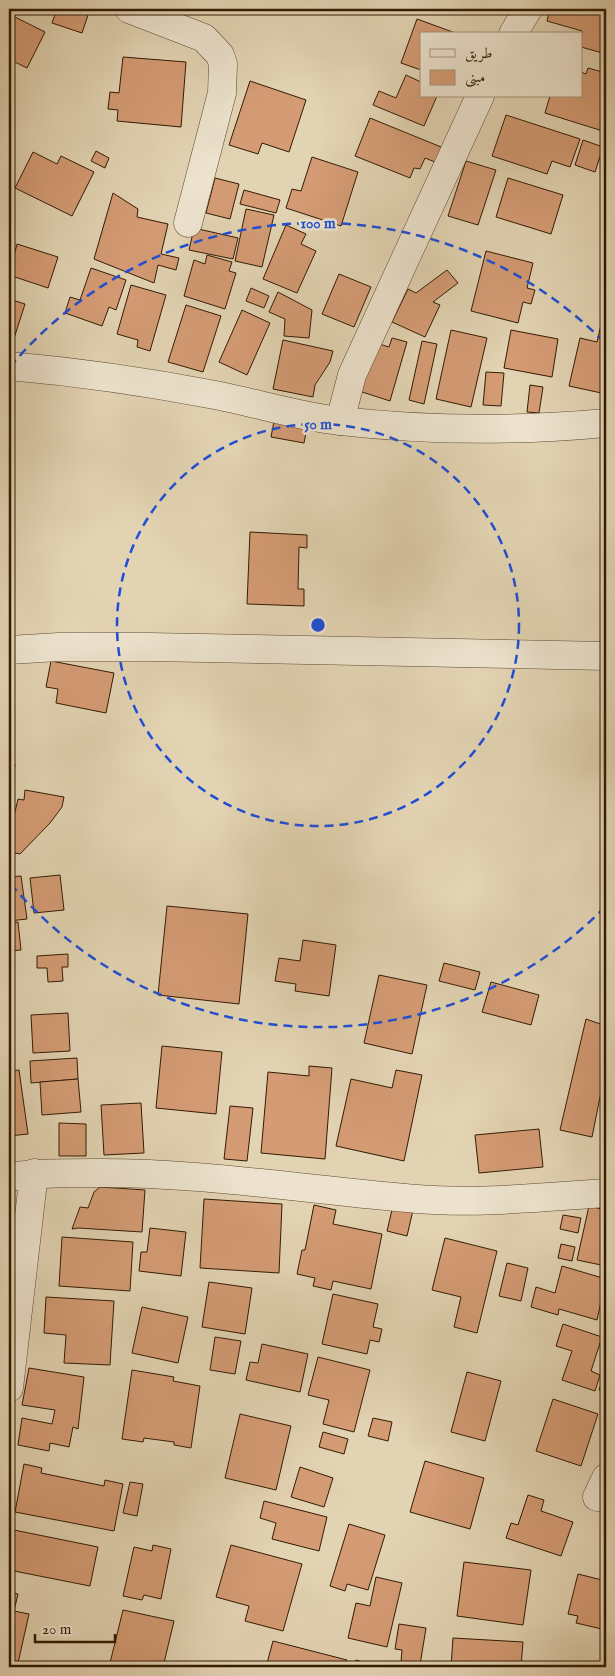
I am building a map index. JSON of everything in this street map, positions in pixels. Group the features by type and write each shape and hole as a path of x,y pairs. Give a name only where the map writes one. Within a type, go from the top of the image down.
{"street":[{"path":"129,9 204,38 220,55 223,64 222,93 188,223"},
{"path":"514,32 528,9"},
{"path":"340,421 352,376 479,98"},
{"path":"9,366 113,377 214,395 340,421 441,427 546,429 606,423"},
{"path":"9,650 59,647 150,647 606,656"},
{"path":"9,1388 21,1175 155,1173 248,1180 419,1200 480,1200 606,1193"}],"building":[{"path":"57,9 90,9 82,33 52,23"},
{"path":"550,9 606,9 606,54 582,47 582,31 547,21"},
{"path":"9,14 45,32 27,68 9,59"},
{"path":"417,19 453,32 420,32 420,70 401,63"},
{"path":"123,57 186,62 181,127 117,121 118,110 108,109 110,92 119,93"},
{"path":"588,68 606,73 606,132 545,113 549,98 582,98 582,72 586,74"},
{"path":"406,75 420,82 420,98 436,98 424,126 373,105 379,91 396,98"},
{"path":"250,81 306,100 289,152 262,143 258,154 229,145"},
{"path":"506,115 580,139 570,167 552,161 547,174 492,156"},
{"path":"370,118 446,149 440,164 425,158 420,169 414,168 410,178 355,156"},
{"path":"583,140 603,147 595,172 575,165"},
{"path":"96,151 109,158 105,168 91,161"},
{"path":"33,152 57,164 61,156 94,172 72,216 15,188"},
{"path":"312,157 358,172 341,226 286,208 292,189 301,191"},
{"path":"466,161 496,170 478,225 448,216"},
{"path":"215,178 239,184 230,219 206,213"},
{"path":"508,178 563,195 551,234 496,217"},
{"path":"244,190 280,200 276,213 240,204"},
{"path":"113,193 138,209 137,217 168,224 161,254 179,258 176,270 158,265 154,283 94,259"},
{"path":"246,209 274,215 262,267 235,261"},
{"path":"286,225 306,234 301,244 316,251 297,293 263,279"},
{"path":"194,228 238,238 233,259 189,250"},
{"path":"9,241 15,243 9,263"},
{"path":"17,244 58,257 48,288 9,275"},
{"path":"486,251 533,263 527,288 535,290 531,304 523,302 518,323 471,311"},
{"path":"207,255 232,262 229,271 236,273 225,309 184,296 194,260 205,264"},
{"path":"91,268 126,280 116,310 109,307 102,326 65,313 70,297 80,300"},
{"path":"447,270 458,283 433,302 440,305 425,337 392,322 408,289 416,293"},
{"path":"339,274 371,287 354,327 322,314"},
{"path":"131,285 166,295 150,351 137,347 138,340 117,334"},
{"path":"251,288 269,296 264,308 246,301"},
{"path":"278,292 312,310 309,338 284,336 285,319 269,312"},
{"path":"9,299 25,304 9,354"},
{"path":"186,305 221,316 203,372 168,362"},
{"path":"242,310 270,323 247,375 219,362"},
{"path":"602,320 606,321 606,394 569,386 580,338 597,342"},
{"path":"451,330 487,338 471,407 436,399"},
{"path":"511,330 558,339 552,377 504,368"},
{"path":"392,338 407,342 390,401 359,391 373,342 389,347"},
{"path":"283,340 333,351 330,362 315,385 313,397 273,389"},
{"path":"422,341 437,344 424,404 409,400"},
{"path":"486,372 504,373 501,406 483,405"},
{"path":"530,385 543,387 539,413 527,412"},
{"path":"275,416 308,422 304,443 271,437"},
{"path":"250,532 307,535 307,548 299,547 298,589 304,589 304,606 247,604"},
{"path":"51,661 114,673 106,713 56,703 58,689 46,687"},
{"path":"9,763 15,764 9,811"},
{"path":"25,790 64,797 62,807 50,823 20,854 9,852 9,815 14,816 18,799 24,800"},
{"path":"60,875 64,910 34,913 30,878"},
{"path":"21,876 27,919 9,921 9,877"},
{"path":"167,906 248,914 239,1004 158,995"},
{"path":"18,922 21,950 9,951 9,923"},
{"path":"303,940 336,945 329,996 295,991 296,984 275,981 279,958 300,961"},
{"path":"68,954 68,967 62,967 63,981 48,982 47,968 37,968 37,956"},
{"path":"9,958 13,986 9,987"},
{"path":"444,963 480,972 475,990 439,981"},
{"path":"379,975 427,985 412,1054 364,1043"},
{"path":"491,982 539,995 531,1025 482,1012"},
{"path":"68,1013 70,1051 33,1053 31,1015"},
{"path":"586,1019 606,1026 606,1067 592,1137 560,1130"},
{"path":"162,1046 222,1052 216,1114 156,1108"},
{"path":"77,1058 78,1079 31,1083 30,1061"},
{"path":"309,1066 332,1068 325,1159 261,1153 268,1072 309,1076"},
{"path":"19,1070 28,1134 9,1136 9,1071"},
{"path":"396,1070 422,1075 404,1161 336,1146 351,1079 392,1088"},
{"path":"78,1079 81,1112 42,1115 40,1082"},
{"path":"141,1103 144,1153 104,1155 101,1105"},
{"path":"230,1106 253,1108 247,1161 224,1159"},
{"path":"59,1123 86,1124 86,1156 59,1156"},
{"path":"539,1129 543,1167 479,1173 475,1135"},
{"path":"100,1187 145,1190 142,1232 72,1229 80,1207 88,1208 94,1192"},
{"path":"204,1199 282,1204 279,1273 200,1268"},
{"path":"394,1201 414,1206 407,1236 387,1231"},
{"path":"314,1205 336,1210 333,1224 382,1234 371,1289 333,1281 331,1290 313,1286 315,1278 297,1274 302,1250 305,1250"},
{"path":"589,1206 606,1210 606,1266 577,1260"},
{"path":"563,1215 581,1218 578,1233 560,1229"},
{"path":"150,1228 186,1232 181,1276 139,1271 141,1252 147,1252"},
{"path":"62,1237 133,1242 130,1291 59,1286"},
{"path":"445,1238 497,1251 477,1333 454,1327 461,1297 432,1290"},
{"path":"561,1244 575,1247 572,1261 558,1258"},
{"path":"507,1263 528,1268 521,1301 499,1296"},
{"path":"562,1266 606,1279 597,1320 559,1309 558,1315 531,1307 536,1287 555,1293"},
{"path":"209,1282 252,1288 245,1334 202,1327"},
{"path":"333,1294 378,1304 373,1327 382,1329 379,1342 370,1340 367,1354 322,1344"},
{"path":"46,1297 114,1301 110,1365 64,1363 66,1335 44,1333"},
{"path":"142,1307 188,1317 178,1363 132,1353"},
{"path":"563,1324 602,1337 591,1371 600,1375 595,1391 562,1380 572,1351 556,1346"},
{"path":"215,1337 241,1341 235,1374 210,1370"},
{"path":"262,1344 308,1354 300,1392 246,1380 250,1362 258,1363"},
{"path":"318,1357 370,1370 354,1432 323,1424 329,1400 308,1395"},
{"path":"29,1368 84,1377 78,1429 73,1427 69,1447 50,1443 49,1451 18,1445 22,1418 52,1424 55,1410 22,1405"},
{"path":"606,1368 606,1392 599,1390"},
{"path":"132,1370 174,1377 173,1381 200,1386 191,1448 174,1445 174,1442 144,1438 143,1442 122,1439"},
{"path":"467,1372 501,1381 485,1441 451,1432"},
{"path":"553,1399 598,1414 581,1466 536,1451"},
{"path":"240,1414 291,1426 276,1490 225,1478"},
{"path":"373,1418 392,1422 388,1441 368,1436"},
{"path":"323,1432 348,1439 344,1454 319,1447"},
{"path":"425,1461 484,1478 470,1529 410,1512"},
{"path":"24,1464 42,1468 41,1473 104,1486 105,1480 123,1484 114,1531 15,1512"},
{"path":"300,1467 333,1478 324,1507 291,1497"},
{"path":"130,1482 143,1484 137,1516 123,1513"},
{"path":"528,1495 544,1500 541,1511 573,1522 561,1556 506,1538 511,1523 518,1525"},
{"path":"264,1501 327,1517 319,1551 272,1539 276,1523 260,1518"},
{"path":"349,1524 385,1535 368,1590 347,1584 345,1591 330,1586"},
{"path":"9,1529 98,1547 90,1586 9,1570"},
{"path":"153,1545 171,1549 161,1599 144,1595 142,1600 123,1596 134,1547 152,1551"},
{"path":"231,1545 302,1564 283,1631 245,1621 249,1606 216,1597"},
{"path":"464,1562 531,1570 523,1625 457,1616"},
{"path":"578,1574 606,1581 606,1630 576,1623 578,1616 568,1614"},
{"path":"376,1577 402,1583 387,1647 348,1638 356,1603 370,1606"},
{"path":"9,1592 18,1594 14,1611 9,1610"},
{"path":"9,1610 29,1614 18,1663 9,1660"},
{"path":"123,1610 174,1621 163,1667 109,1667"},
{"path":"399,1624 426,1628 420,1665 401,1662 402,1650 395,1649"},
{"path":"453,1638 523,1642 521,1667 451,1667"},
{"path":"273,1641 347,1660 345,1667 266,1667"},
{"path":"356,1660 379,1667 354,1667"}]}
